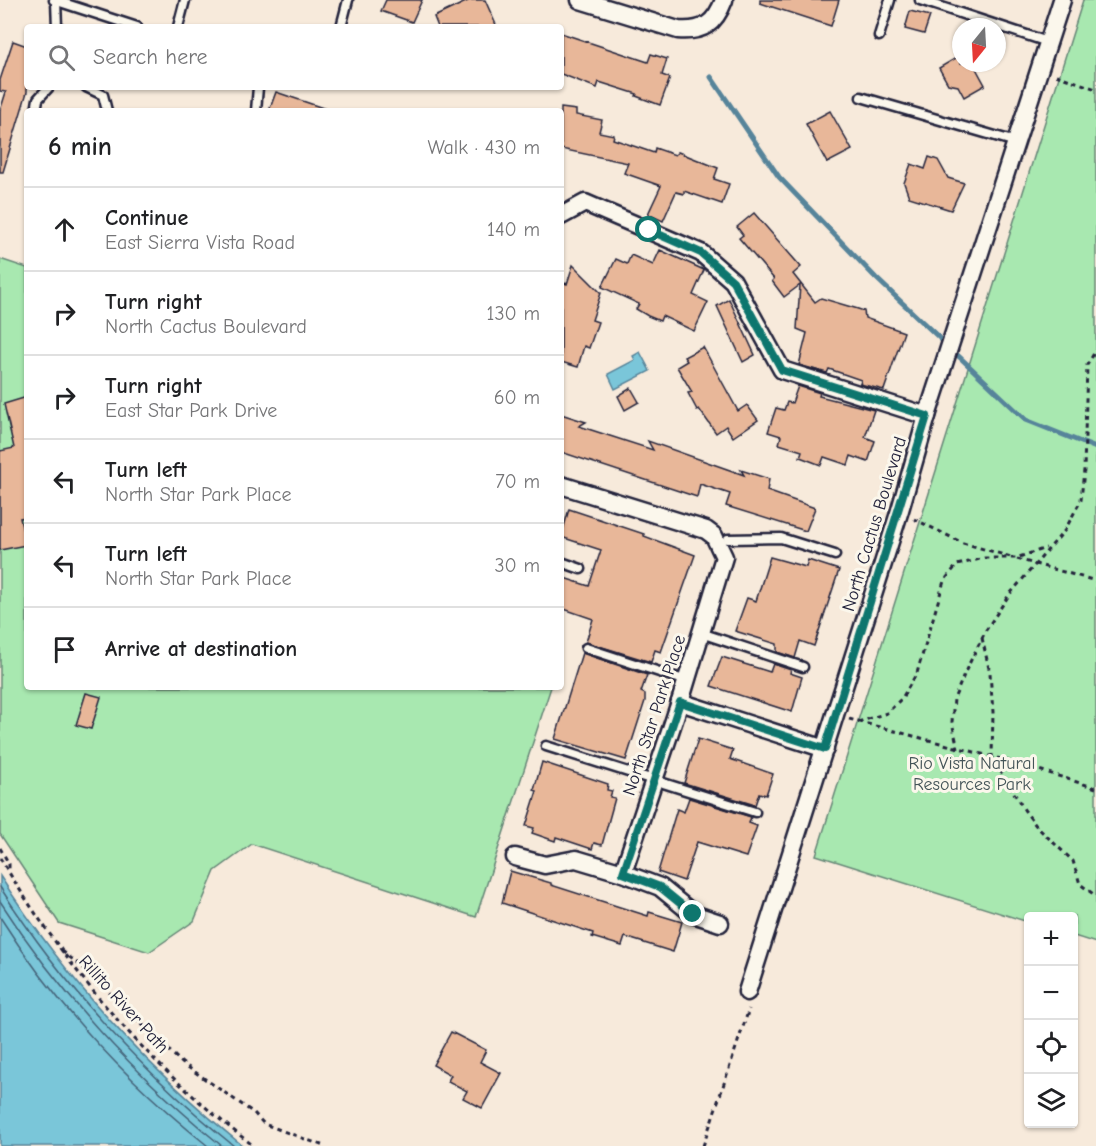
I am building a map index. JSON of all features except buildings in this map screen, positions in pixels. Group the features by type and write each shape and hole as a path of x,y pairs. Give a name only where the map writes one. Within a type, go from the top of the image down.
{"street":[{"path":"580,0 678,30 694,32 707,27 718,15 724,0"},
{"name":"North Cactus Boulevard","path":"747,992 900,510 927,416 1062,0"},
{"path":"564,214 585,203 701,253 733,281 782,370 927,416"},
{"path":"564,486 706,531 724,542"},
{"name":"North Star Park Place","path":"623,873 687,681 724,557 724,542"},
{"path":"680,702 825,749"},
{"path":"515,857 545,865 576,860 623,873 660,887 693,914 720,923"}],"lane":[{"path":"57,24 55,0 128,24"},
{"path":"179,24 186,0"},
{"path":"342,24 348,0"},
{"path":"879,36 890,0"},
{"path":"920,0 1048,42"},
{"path":"36,108 38,99 46,90"},
{"path":"92,90 103,95 106,108"},
{"path":"256,108 258,90"},
{"path":"861,98 1016,142"},
{"path":"724,542 781,538 835,555"},
{"path":"564,562 581,569"},
{"path":"701,633 803,667"},
{"path":"586,648 687,681"},
{"path":"546,746 755,812"}],"path":[{"path":"1056,75 1096,89"},
{"path":"958,749 952,722 954,699 982,638 1010,595 1048,547 1065,530 1081,500 1087,365 1096,350"},
{"path":"900,510 963,543 1096,581"},
{"path":"858,722 887,713 902,698 917,673 944,581 957,564 984,558 1016,558 1048,547"},
{"path":"982,638 990,673 993,712 992,757 1009,789 1031,819 1073,861 1080,884 1096,896"},
{"path":"835,714 1096,788"},
{"path":"0,848 9,864 8,872"},
{"name":"Rillito River Path","path":"0,858 58,948 118,1022 164,1069 254,1146"},
{"path":"58,948 86,970 182,1063 254,1113 264,1124 324,1146"},
{"path":"703,1146 749,1011 747,992"}],"green space":[{"name":"Rio Vista Natural Resources Park","path":"1083,0 1096,0 1096,943 1078,937 1078,912 1024,912 1024,921 816,855"},
{"path":"0,259 24,267 24,690 550,690 476,917 252,844 215,871 194,921 149,952 59,923 0,834"}],"water":[{"path":"640,352 650,371 615,389 608,374 635,360 633,356"},
{"path":"0,876 53,952 111,1021 173,1085 243,1146 0,1146"}],"waterway":[{"path":"711,77 779,177 876,278 1026,420 1096,448"}],"route":[{"path":"649,230 701,253 733,281 760,326 782,370 927,416 825,749 680,702 623,873 660,887 693,914"}]}
